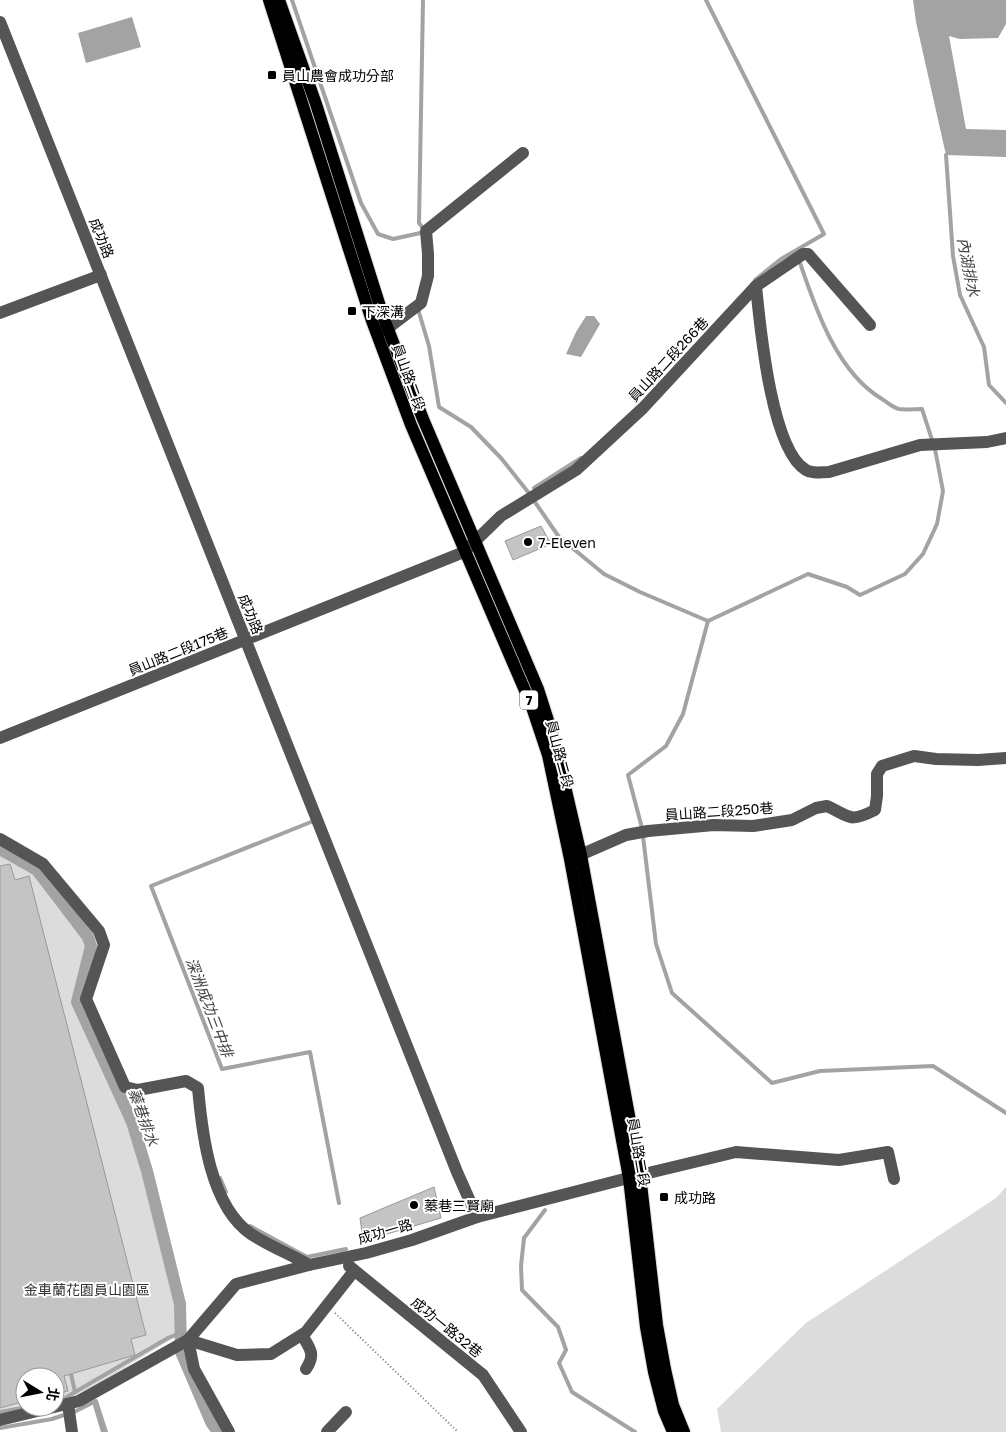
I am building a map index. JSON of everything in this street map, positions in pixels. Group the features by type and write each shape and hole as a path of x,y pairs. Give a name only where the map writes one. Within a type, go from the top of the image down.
{"main road":[{"name":"員山路二段","path":"268,0 382,330 423,419 538,690 554,739 635,1176 657,1325 673,1405 684,1432"},
{"name":"員山路二段","path":"280,0 316,104 410,425 532,707 548,755 575,857"},
{"name":"員山路二段","path":"635,1176 646,1327 664,1411 673,1432"}],"street":[{"name":"成功路","path":"0,22 457,1172 477,1217"},
{"path":"382,330 421,303 428,276 426,231 523,153"},
{"name":"員山路二段266巷","path":"474,541 501,516 576,470 636,415 756,286 803,254 808,254 870,325"},
{"path":"0,313 101,275"},
{"path":"756,286 769,385 778,424 793,458 806,470 829,472 926,444 987,442 1006,438"},
{"name":"員山路二段175巷","path":"0,738 464,552 474,541"},
{"name":"員山路二段250巷","path":"575,857 626,834 714,826 753,826 792,820 816,808 827,806 849,818 859,818 875,810 878,796 877,774 882,766 914,756 936,759 978,760 1006,758"},
{"path":"0,839 43,864 100,931 104,945 86,998 125,1087 138,1090 186,1081 198,1088 202,1128 211,1171 228,1210 250,1233 309,1265"},
{"name":"成功一路","path":"0,1420 79,1401 184,1343 236,1284 309,1265 366,1253 477,1217 736,1152 839,1160 888,1152 894,1179"},
{"name":"成功一路32巷","path":"339,1258 483,1376 521,1432"},
{"path":"184,1343 237,1355 271,1354 306,1332 328,1307 354,1271"},
{"path":"302,1335 312,1354 306,1369"},
{"path":"184,1343 194,1370 230,1432"},
{"path":"68,1404 72,1432"},
{"path":"327,1432 346,1412"}],"path":[{"path":"328,1307 458,1432"}],"green space":[{"name":"金車蘭花園員山園區","path":"0,853 35,874 88,945 73,997 139,1148 179,1300 175,1337 72,1400 65,1401 65,1367 15,1367 15,1409 0,1411"},
{"path":"1006,1187 1006,1432 721,1432 717,1409 806,1323 996,1198"}],"shaded area":[{"path":"913,0 1006,0 1006,24 998,38 960,39 949,36 966,129 1006,130 1006,157 946,155 916,22"},
{"path":"132,17 141,47 86,63 78,33"},
{"path":"586,316 594,316 600,324 581,357 566,354 576,332"}],"building":[{"name":"7-Eleven","path":"541,526 551,544 513,560 505,541"},
{"name":"金車蘭花園員山園區","path":"10,864 15,880 29,876 146,1335 131,1339 135,1355 65,1376 65,1367 15,1367 15,1404 0,1408 0,866"},
{"name":"蓁巷三賢廟","path":"434,1187 441,1218 363,1241 360,1218"},
{"name":"金車蘭花園員山園區","path":"65,1380 68,1391 65,1392"}],"waterway":[{"path":"292,0 361,203 378,234 393,239 425,232"},
{"path":"423,0 419,223 425,231"},
{"path":"706,0 824,234 781,259 755,280"},
{"name":"內湖排水","path":"946,155 953,256 960,295 984,347 989,385 1006,403"},
{"path":"708,621 808,574 847,587 860,595 905,574 923,554 937,524 943,491 935,449 922,409 899,409 895,407 866,387 852,373 840,356 821,320 800,263"},
{"path":"418,309 429,346 439,407 471,427 501,458 528,492 559,537 604,574 640,592 708,621 683,714 666,746 628,775 642,828 656,944 672,993 772,1083 820,1071 933,1066 1006,1113"},
{"path":"534,488 581,458"},
{"name":"深洲成功三中排","path":"311,822 151,886 222,1069 310,1052 339,1203"},
{"name":"蓁巷排水","path":"0,849 37,870 88,937 91,946 77,1002 132,1122 147,1171 180,1304 181,1352 211,1422 218,1432"},
{"path":"220,1178 226,1192"},
{"path":"545,1210 524,1238 521,1266 522,1290 558,1327 566,1350 559,1363 572,1392 635,1432"},
{"path":"250,1226 307,1257 346,1249"},
{"path":"71,1374 75,1392 168,1338 180,1333"},
{"path":"65,1398 75,1392"},
{"path":"0,1428 52,1419 76,1411 96,1401 106,1432"},
{"path":"94,1402 103,1432"},
{"path":"0,1412 15,1409"}],"place":[{"name":"員山農會成功分部","path":"272,75"},
{"name":"下深溝","path":"352,311"},
{"name":"7-Eleven","path":"528,542"},
{"name":"成功路","path":"664,1197"},
{"name":"蓁巷三賢廟","path":"414,1205"}]}
